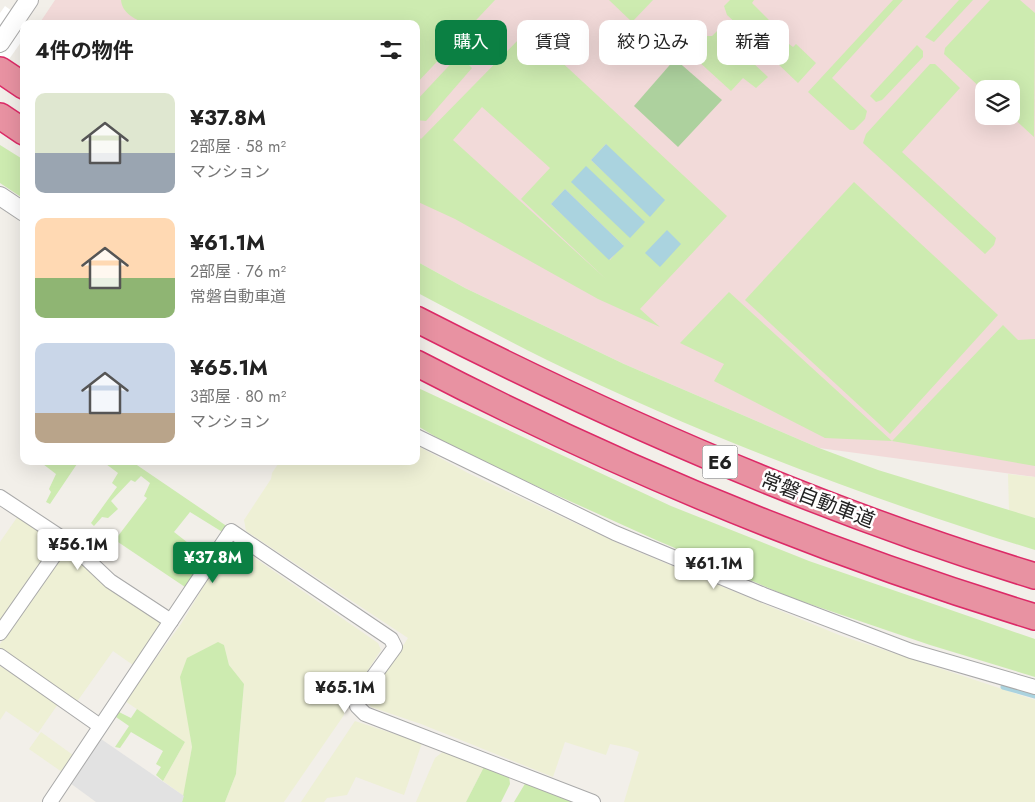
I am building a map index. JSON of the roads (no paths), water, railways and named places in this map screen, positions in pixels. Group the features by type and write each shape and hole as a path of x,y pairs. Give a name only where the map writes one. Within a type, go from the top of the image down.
{"highway":[{"path":"0,70 20,83"},
{"path":"0,116 20,129"},
{"name":"常磐自動車道","path":"420,321 511,368 645,430 749,474 861,517 1035,576"},
{"name":"常磐自動車道","path":"420,365 495,404 734,510 860,557 1035,617"}],"street":[{"path":"0,43 29,0"},
{"path":"0,196 20,209"},
{"path":"420,438 615,533 764,595 911,651 1035,687"},
{"path":"0,497 65,540 110,581 171,621"},
{"path":"50,802 231,531 391,639 395,647 357,699 357,706 365,714 593,802"},
{"path":"0,633 65,540"},
{"path":"0,656 100,726"}],"water":[{"path":"606,144 665,200 650,217 591,160"},
{"path":"586,166 645,222 630,238 571,182"},
{"path":"565,189 624,246 609,260 551,204"},
{"path":"667,230 681,244 660,267 645,253"}],"waterway":[{"path":"1003,687 1035,696"}]}
